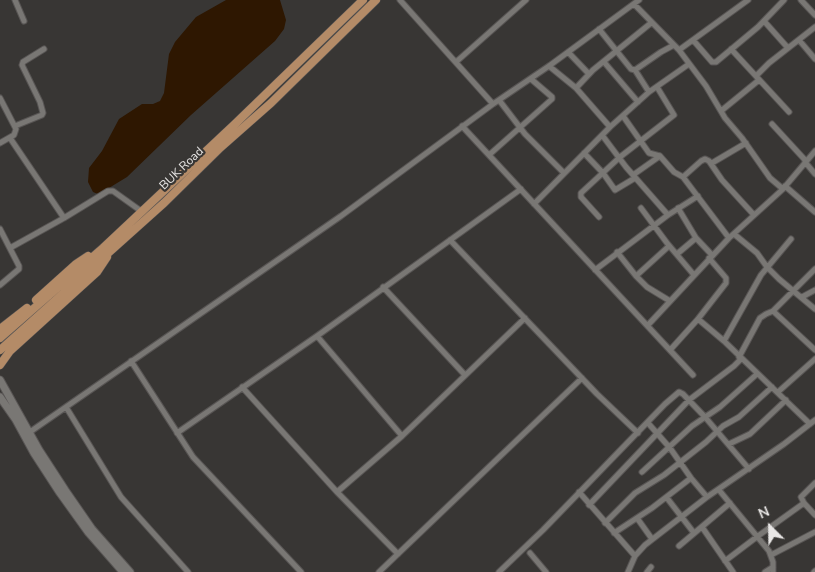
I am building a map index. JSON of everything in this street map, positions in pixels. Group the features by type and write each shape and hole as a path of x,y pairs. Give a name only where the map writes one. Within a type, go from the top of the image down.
{"main road":[{"name":"BUK Road","path":"0,338 107,250 141,211 236,123 363,0"},
{"name":"BUK Road","path":"0,350 107,250 271,103 376,0"},
{"path":"0,329 76,264 107,250"},
{"path":"0,365 10,351 98,272 107,250"},
{"path":"0,380 60,493 88,532 123,572"},
{"path":"0,397 92,528 130,572"}],"street":[{"path":"15,0 24,21"},
{"path":"400,0 493,104"},
{"path":"456,62 526,0"},
{"path":"27,434 341,216 462,126 531,79 639,0"},
{"path":"679,50 748,0"},
{"path":"694,40 714,63 764,21 784,0"},
{"path":"801,0 815,15"},
{"path":"634,4 679,50 770,178 815,212"},
{"path":"764,21 788,48"},
{"path":"576,88 589,74 651,23"},
{"path":"721,111 788,48 815,27"},
{"path":"599,29 630,69 635,70 649,92"},
{"path":"799,40 815,59"},
{"path":"635,70 674,45"},
{"path":"15,126 43,113 40,102 22,65 23,62 44,49"},
{"path":"731,49 790,112"},
{"path":"568,52 589,74"},
{"path":"604,62 638,102"},
{"path":"534,204 610,127 649,92 689,64"},
{"path":"549,66 576,88 610,127"},
{"path":"489,155 552,98 531,79"},
{"path":"599,217 580,195 620,157 674,115 657,86"},
{"path":"0,98 15,126 16,133 0,143"},
{"path":"499,100 534,145 564,173"},
{"path":"623,116 649,153 660,156 674,172 683,177 732,236 757,253 767,267 815,309"},
{"path":"772,124 815,174"},
{"path":"462,126 671,349 693,375"},
{"path":"602,135 634,176 668,214"},
{"path":"10,138 64,218"},
{"path":"712,163 746,143"},
{"path":"648,325 694,274 784,188 815,151"},
{"path":"584,153 616,190 660,156"},
{"path":"683,177 703,160 707,160 712,163 722,180 754,216"},
{"path":"177,433 316,336 520,189"},
{"path":"10,248 110,190 141,211"},
{"path":"595,270 668,214 698,196"},
{"path":"640,208 669,246 694,274"},
{"path":"671,349 698,319 726,283 726,278 696,238 678,208"},
{"path":"0,229 19,266 19,269 0,284"},
{"path":"677,254 696,238"},
{"path":"724,341 736,322 752,289 767,267 791,239"},
{"path":"450,240 582,378 638,433"},
{"path":"636,276 669,246"},
{"path":"617,252 647,287 670,301"},
{"path":"590,505 689,400 734,366 740,358 757,322 763,315 773,311 815,270"},
{"path":"383,287 465,375"},
{"path":"802,298 815,290"},
{"path":"773,311 815,350"},
{"path":"337,492 402,436 525,318"},
{"path":"698,319 724,341 810,424"},
{"path":"316,336 402,436"},
{"path":"778,392 815,359"},
{"path":"131,361 193,457 302,572"},
{"path":"642,472 692,426 720,407 757,374"},
{"path":"379,572 582,378"},
{"path":"242,387 337,492 398,554"},
{"path":"605,523 638,491 655,482 680,463 772,387"},
{"path":"500,572 679,392 705,417 749,469"},
{"path":"729,444 750,434 786,400"},
{"path":"66,407 121,498 188,572"},
{"path":"628,572 635,556 652,539 815,420"},
{"path":"648,423 670,448 707,497"},
{"path":"614,533 667,498 691,478"},
{"path":"815,483 801,496 804,503 815,515"},
{"path":"719,490 758,536 771,555 773,570 764,572"},
{"path":"579,492 635,556"},
{"path":"667,498 694,533"},
{"path":"679,546 730,503"},
{"path":"725,562 804,503"},
{"path":"637,518 652,539"},
{"path":"702,527 733,572"},
{"path":"771,555 815,532"},
{"path":"530,554 546,572"}],"shaded area":[{"path":"226,0 280,0 286,20 284,29 275,41 191,115 127,177 98,194 93,192 88,182 89,168 102,151 119,119 142,104 153,104 160,101 164,93 169,54 175,42 196,17"}]}
